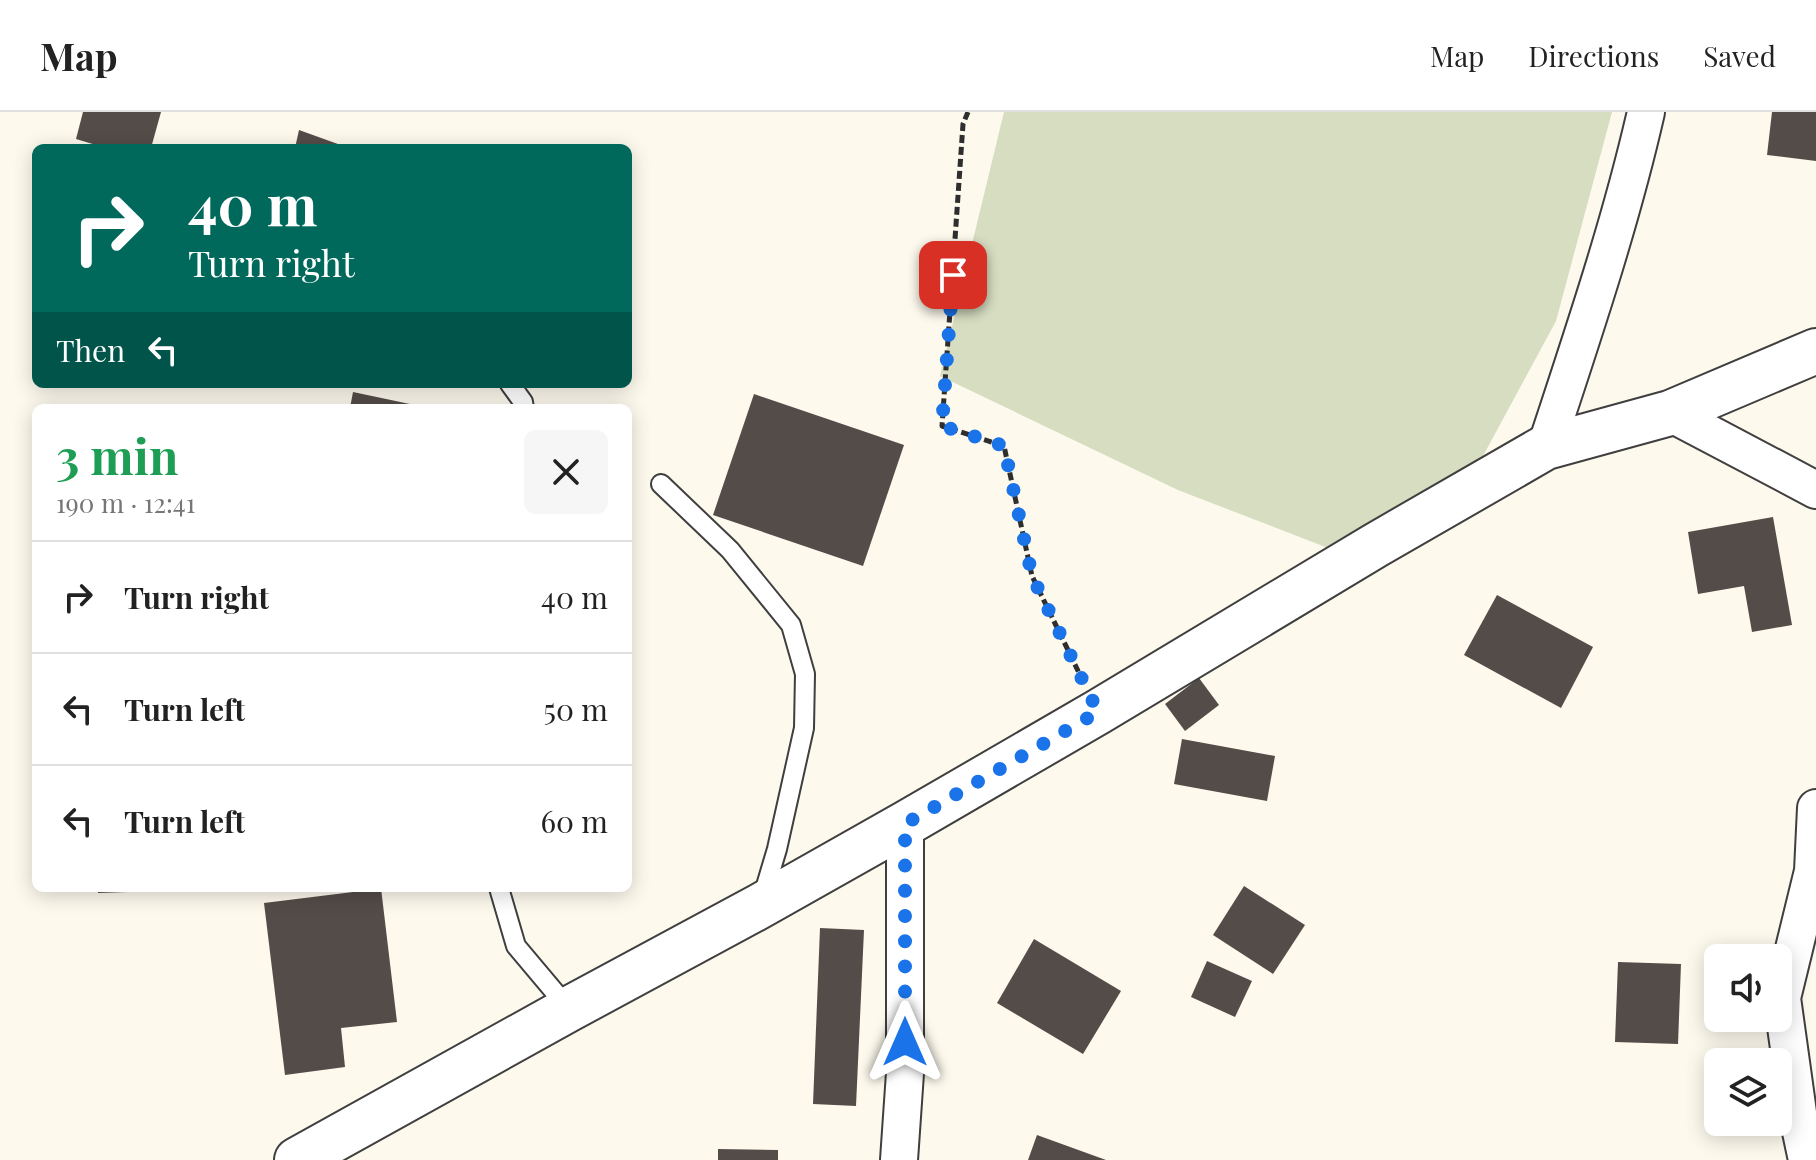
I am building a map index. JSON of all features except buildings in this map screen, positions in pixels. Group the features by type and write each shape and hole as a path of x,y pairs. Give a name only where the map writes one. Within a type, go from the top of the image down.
{"street":[{"path":"1546,447 1588,319 1646,112"},
{"path":"297,1160 905,824 1546,447 1670,413 1816,351"},
{"path":"1670,413 1816,490"},
{"path":"1807,1160 1782,998 1813,871 1816,808"},
{"path":"899,1160 905,1073 905,824"}],"lane":[{"path":"661,484 730,550 791,625 805,674 804,728 777,849 760,906"},
{"path":"500,892 516,946 569,1009"}],"path":[{"path":"968,112 963,124 942,426 1004,446 1032,576 1098,712"}],"green space":[{"path":"1004,112 1612,112 1556,321 1470,480 1328,548 1178,490 940,376"}],"route":[{"path":"905,1042 905,824 1098,712 1032,576 1004,446 942,426 953,275"}]}
